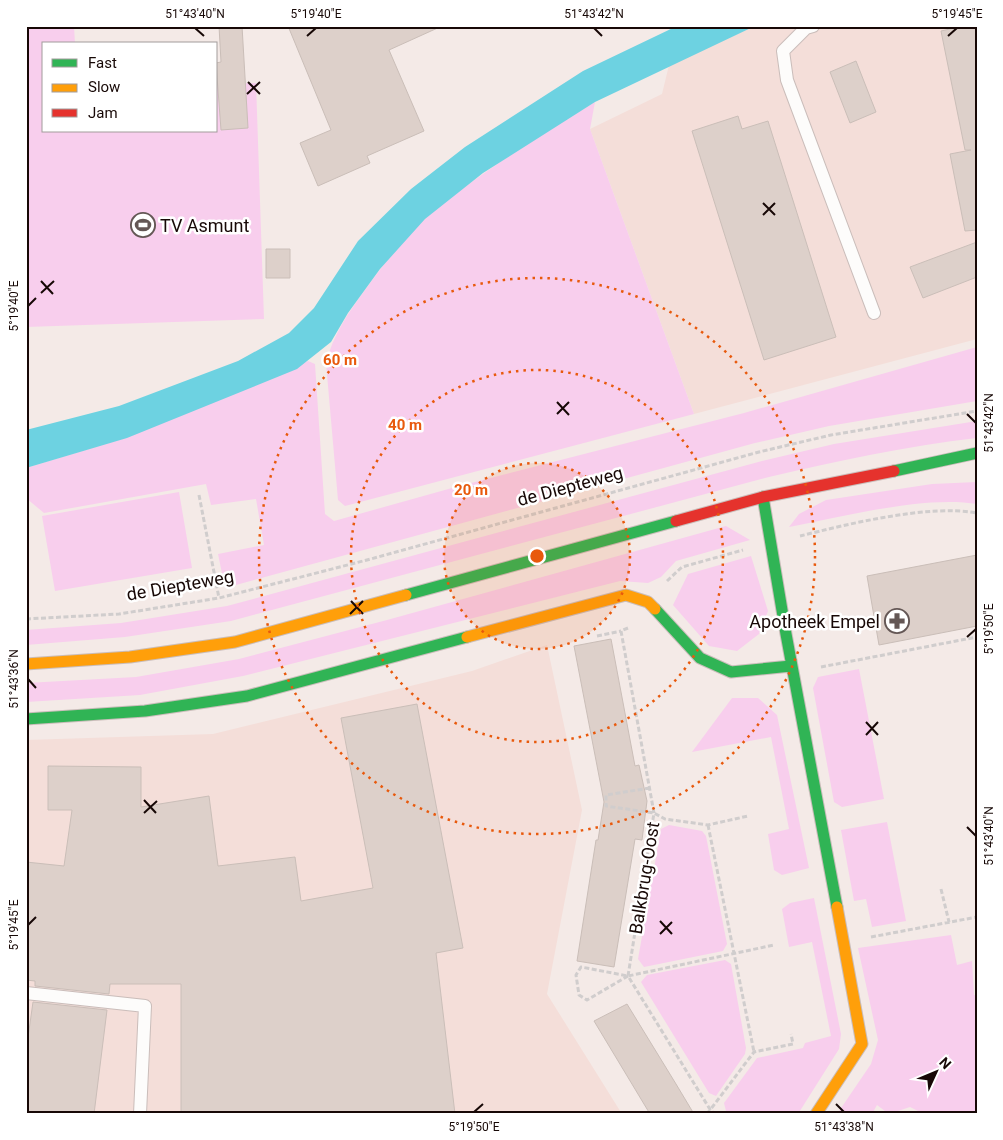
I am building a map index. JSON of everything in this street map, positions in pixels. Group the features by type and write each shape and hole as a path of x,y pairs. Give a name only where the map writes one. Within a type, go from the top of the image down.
{"street":[{"path":"26,664 130,657 235,642 763,497 927,465 977,453"},
{"path":"927,465 967,467"},
{"path":"763,497 791,666 862,1044 816,1114"},
{"path":"26,719 144,711 247,696 626,595 648,602 700,658 732,672 791,666"}],"lane":[{"path":"812,26 806,28 783,51 787,80 874,313"},
{"path":"26,993 145,1006 140,1114"}],"path":[{"name":"de Diepteweg","path":"26,619 119,614 219,598 367,560 759,452 831,435 977,411"},
{"path":"199,495 219,598"},
{"path":"648,602 682,567 770,543 857,522 938,511 977,513"},
{"name":"Balkbrug-Oost","path":"628,976 654,812 621,631 659,614"},
{"path":"791,666 810,669 977,637"},
{"path":"650,788 606,794 606,806 654,812 665,819 708,825 748,816"},
{"path":"708,825 754,1052"},
{"path":"941,889 949,922"},
{"path":"844,942 977,917"},
{"path":"716,1114 711,1111 628,976 581,967 576,975 580,995 587,1000 628,976 774,945"},
{"path":"707,1114 754,1052 793,1044 791,1034"}],"shaded area":[{"name":"TV Asmunt","path":"26,26 74,26 75,42 42,42 42,132 218,132 218,84 256,83 264,319 26,327"},
{"path":"755,26 977,26 977,339 694,414 590,129 662,94 669,65"},
{"path":"595,102 590,129 694,414 345,506 338,500 326,363 337,334 347,316 394,252 426,218 487,171"},
{"path":"977,347 977,401 829,426 755,443 225,588 218,554 264,545 256,499 211,505 206,484 44,513 26,498 26,468 125,438 308,361 315,364 325,514 334,521 452,488 744,413"},
{"path":"977,421 977,438 898,450 769,477 231,621 125,637 26,645 26,630 121,623 227,606 762,461 834,444"},
{"path":"977,482 977,504 933,502 883,508 789,527 799,514 826,500 932,484"},
{"path":"179,492 192,568 55,591 42,516"},
{"path":"726,526 750,540 676,561 661,577 648,583 620,581 243,676 140,695 26,702 26,683 136,677 239,659"},
{"path":"751,556 768,611 759,634 737,651 709,646 673,605 688,574"},
{"path":"547,645 582,810 547,994 622,1114 26,1114 26,740 213,734 472,671"},
{"path":"859,669 884,799 842,807 834,802 813,688 818,677"},
{"path":"732,698 758,698 777,715 809,868 782,875 774,870 768,834 789,829 771,737 692,752"},
{"path":"887,822 906,921 872,927 866,899 854,901 841,830"},
{"path":"669,825 702,831 706,836 727,944 723,951 644,967 638,959 661,829"},
{"path":"814,898 841,1034 839,1049 798,1114 730,1114 726,1111 724,1103 757,1058 803,1048 805,1043 831,1036 812,942 789,947 782,909 790,903"},
{"path":"951,935 957,965 972,961 974,995 977,995 977,1114 924,1114 910,1107 889,1114 877,1105 872,1114 837,1114 871,1064 878,1040 858,948"},
{"path":"725,960 731,964 746,1048 745,1054 716,1096 709,1093 641,982 647,975"}],"water":[{"path":"677,26 755,26 595,102 483,173 425,219 380,269 348,313 331,342 297,369 127,438 26,468 26,430 119,406 238,361 289,333 314,308 358,241 411,189 465,147 583,71"}],"building":[{"path":"219,26 242,26 248,128 221,130 218,63 221,62"},
{"path":"288,26 442,26 389,50 424,131 367,156 370,163 318,186 300,143 331,130"},
{"path":"963,26 977,26 977,230 965,231 950,154 971,150 965,150 941,31"},
{"path":"856,61 876,112 850,123 830,72"},
{"path":"738,116 742,129 768,121 836,337 764,360 692,131"},
{"path":"977,242 977,277 923,298 910,267"},
{"path":"266,249 290,249 290,278 266,278"},
{"path":"977,555 977,626 879,645 867,576"},
{"path":"611,639 635,766 639,765 647,801 642,840 635,839 614,967 577,961 596,840 598,840 604,802 574,646"},
{"path":"417,704 463,948 436,953 455,1114 181,1114 181,984 110,984 109,994 35,986 35,981 26,980 26,862 64,866 72,810 48,810 48,766 141,767 141,807 209,796 218,866 295,857 301,901 373,888 341,718"},
{"path":"33,1002 107,1010 94,1114 26,1114 26,1052"},
{"path":"627,1004 694,1114 650,1114 594,1021"}],"traffic: fast":[{"path":"894,471 977,453"},
{"path":"763,497 786,634 837,907"},
{"path":"406,595 676,521"},
{"path":"655,609 700,658 731,672 791,666"},
{"path":"26,719 145,711 247,696 467,637"}],"traffic: slow":[{"path":"26,664 130,657 235,642 406,595"},
{"path":"467,637 626,595 648,602 655,609"},
{"path":"816,1114 862,1044 837,907"}],"traffic: jam":[{"path":"676,521 763,497 894,471"}],"place":[{"name":"TV Asmunt","path":"143,225"},
{"name":"Apotheek Empel","path":"897,621"}]}
